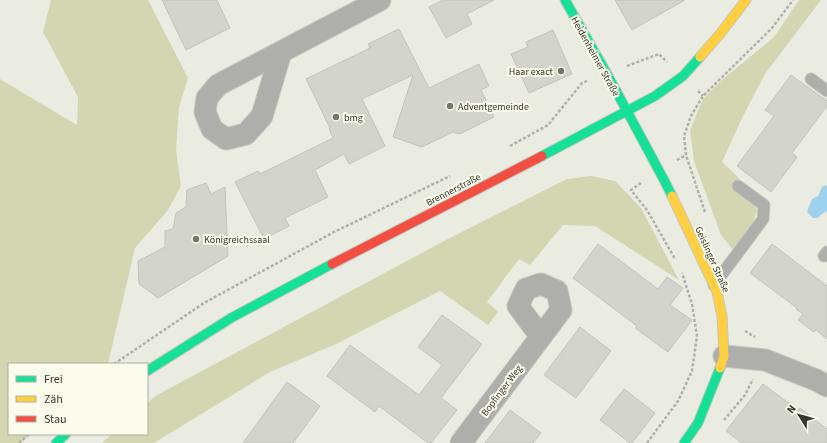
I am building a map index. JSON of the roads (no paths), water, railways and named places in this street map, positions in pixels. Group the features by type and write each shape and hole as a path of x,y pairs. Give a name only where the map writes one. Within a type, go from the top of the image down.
{"main road":[{"name":"Heidenheimer Straße","path":"565,0 627,112"},
{"name":"Brennerstraße","path":"148,370 237,314 627,112 655,96 683,76 720,34 746,0"},
{"name":"Geislinger Straße","path":"627,112 664,180 714,285 722,316 724,356 698,423 684,443"},
{"path":"56,443 65,435"}],"street":[{"path":"281,52 380,0"},
{"name":"Bopfinger Weg","path":"461,443 541,337"},
{"path":"724,356 765,360 816,380 827,386"}],"lane":[{"path":"811,79 827,91"},
{"path":"714,285 763,219 764,205 738,186"}],"water":[{"path":"825,185 827,186 827,211 818,218 813,218 807,212 812,199 818,196 822,187"}],"place":[{"name":"Haar exact","path":"561,71"},
{"name":"Adventgemeinde","path":"450,106"},
{"name":"bmg","path":"336,117"},
{"name":"Königreichssaal","path":"196,239"}]}
